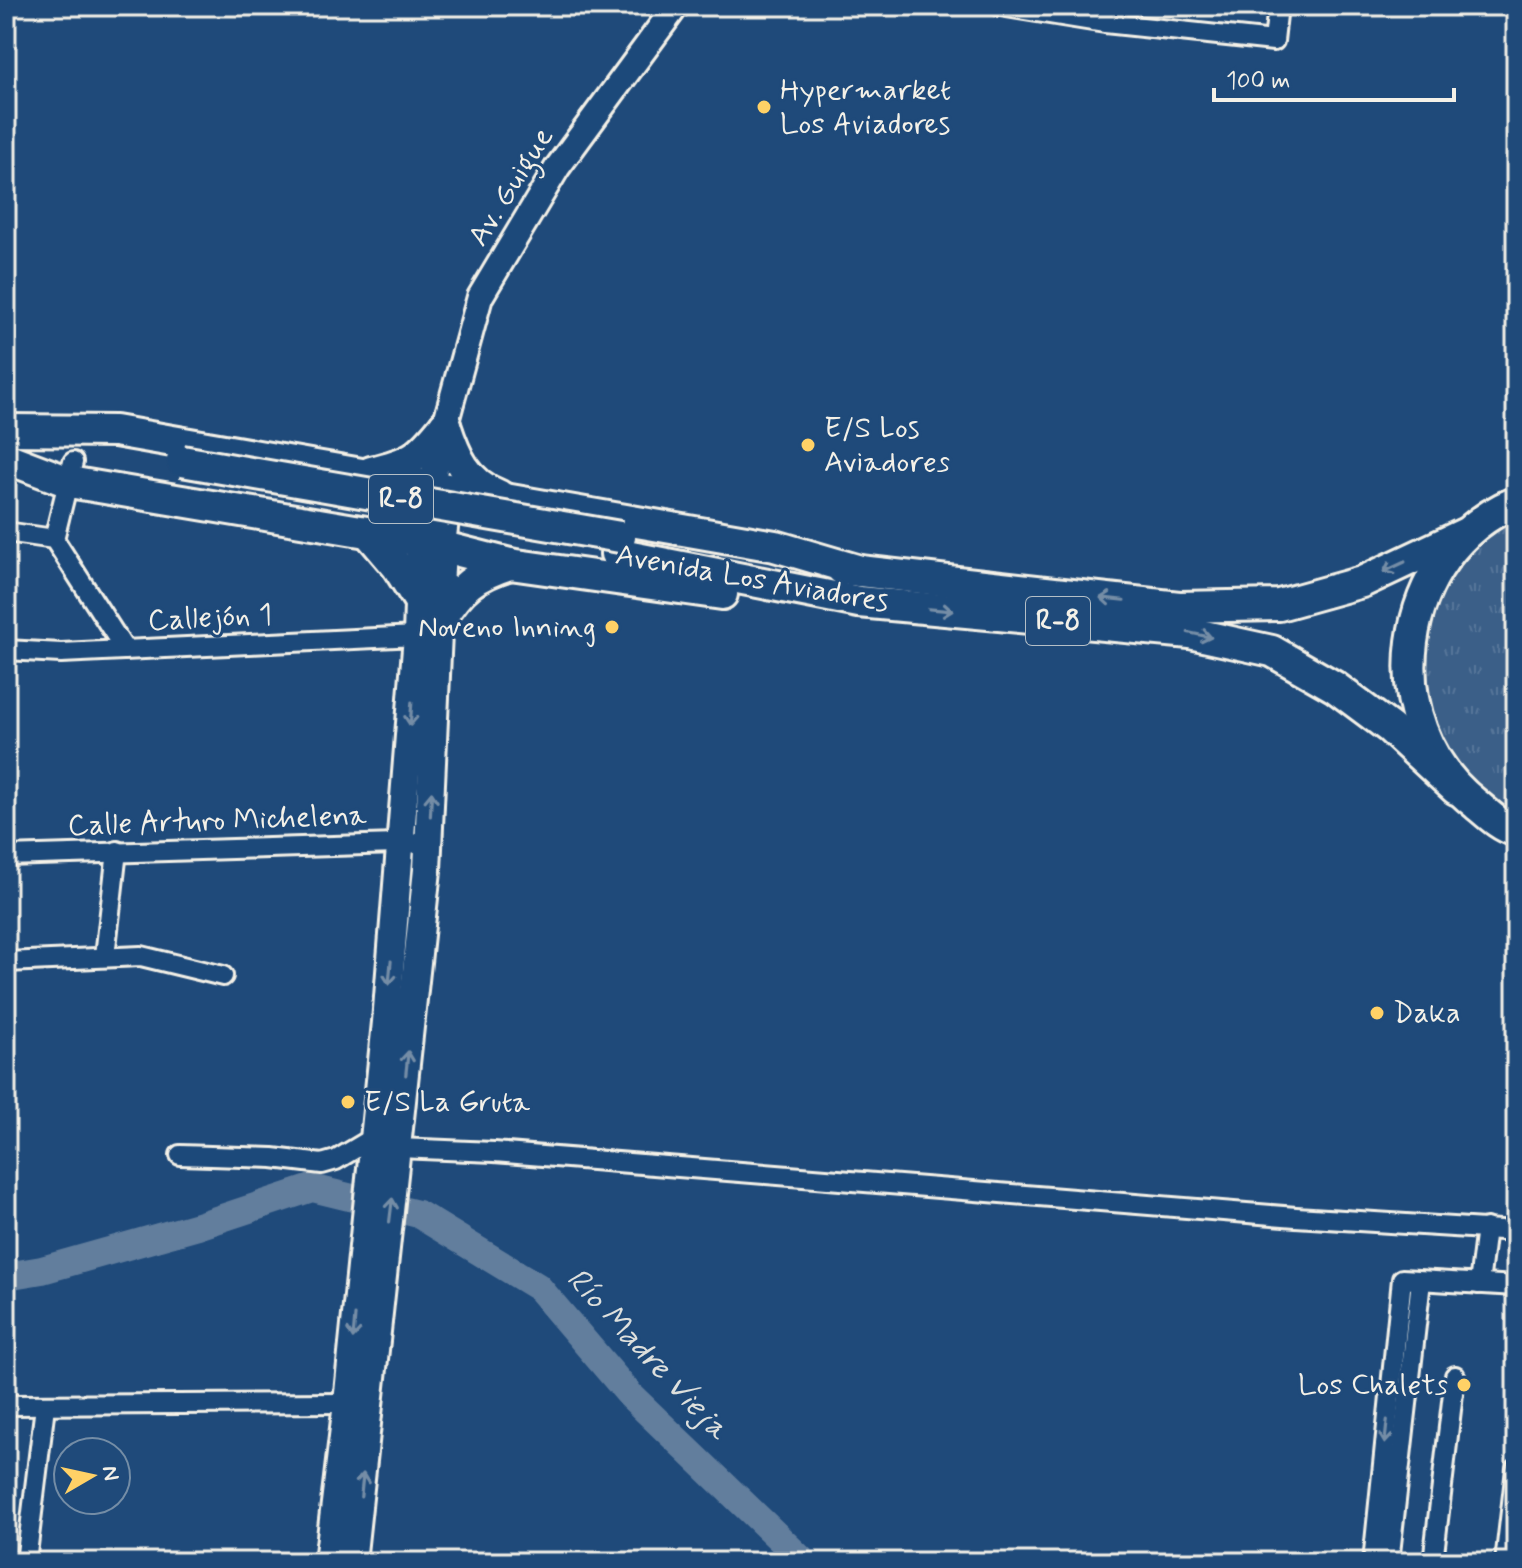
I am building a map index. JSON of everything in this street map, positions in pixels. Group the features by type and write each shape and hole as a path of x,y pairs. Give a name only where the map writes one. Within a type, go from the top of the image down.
{"main road":[{"path":"357,475 406,463 425,451 445,425"},
{"path":"445,425 455,456 472,480 485,490 515,501"},
{"name":"R-8","path":"7,442 115,431 440,489"},
{"name":"Avenida Los Aviadores","path":"7,442 71,472 181,471"},
{"name":"Avenida Los Aviadores","path":"7,442 618,546 859,602 1190,633 1272,651 1335,687 1390,728 1456,789"},
{"path":"71,472 431,544"},
{"path":"352,1562 373,1251 369,1168 431,544 440,489 775,546 860,571"},
{"name":"R-8","path":"1509,501 1464,534 1430,579 1412,632 1410,688 1425,742 1456,789 1505,827 1516,831"},
{"path":"328,1562 347,1403 373,1251 397,1158 429,843 425,618 397,566 368,532"},
{"name":"Avenida Los Aviadores","path":"618,546 1179,607 1279,605 1362,582 1464,534"},
{"name":"R-8","path":"431,544 510,564 790,604 859,602"},
{"path":"425,618 484,572 510,564"}],"street":[{"name":"Av. Guigue","path":"440,489 445,425 480,297 557,168 676,6"},
{"path":"1000,6 1105,23 1274,41 1278,6"},
{"path":"71,472 54,539 125,650"},
{"path":"6,532 54,539"},
{"name":"Callejón 1","path":"6,650 61,653 125,650 425,618"},
{"name":"Calle Arturo Michelena","path":"6,856 429,843"},
{"path":"105,956 117,851"},
{"path":"6,962 141,956 223,976"},
{"path":"180,1155 273,1158 322,1164 336,1160 373,1138"},
{"path":"397,1158 494,1152 1296,1217 1516,1231"},
{"path":"1479,1284 1486,1228"},
{"path":"1389,1562 1400,1386 1412,1280 1516,1286"},
{"path":"1433,1562 1455,1376"},
{"path":"1373,1562 1400,1386"},
{"path":"6,1405 347,1403"},
{"path":"26,1562 45,1406"},
{"path":"1505,1562 1516,1469"}],"green space":[{"path":"1516,518 1516,815 1480,791 1453,758 1437,725 1428,691 1426,657 1431,624 1443,593 1461,564 1486,539"}],"waterway":[{"name":"Río Madre Vieja","path":"6,1276 42,1270 198,1226 312,1188 418,1214 538,1287 630,1395 804,1562"}],"place":[{"name":"Hypermarket Los Aviadores","path":"764,107"},
{"name":"E/S Los Aviadores","path":"808,445"},
{"name":"Noveno Inning","path":"612,627"},
{"name":"Daka","path":"1377,1013"},
{"name":"E/S La Gruta","path":"348,1102"},
{"name":"Los Chalets","path":"1464,1385"}]}
